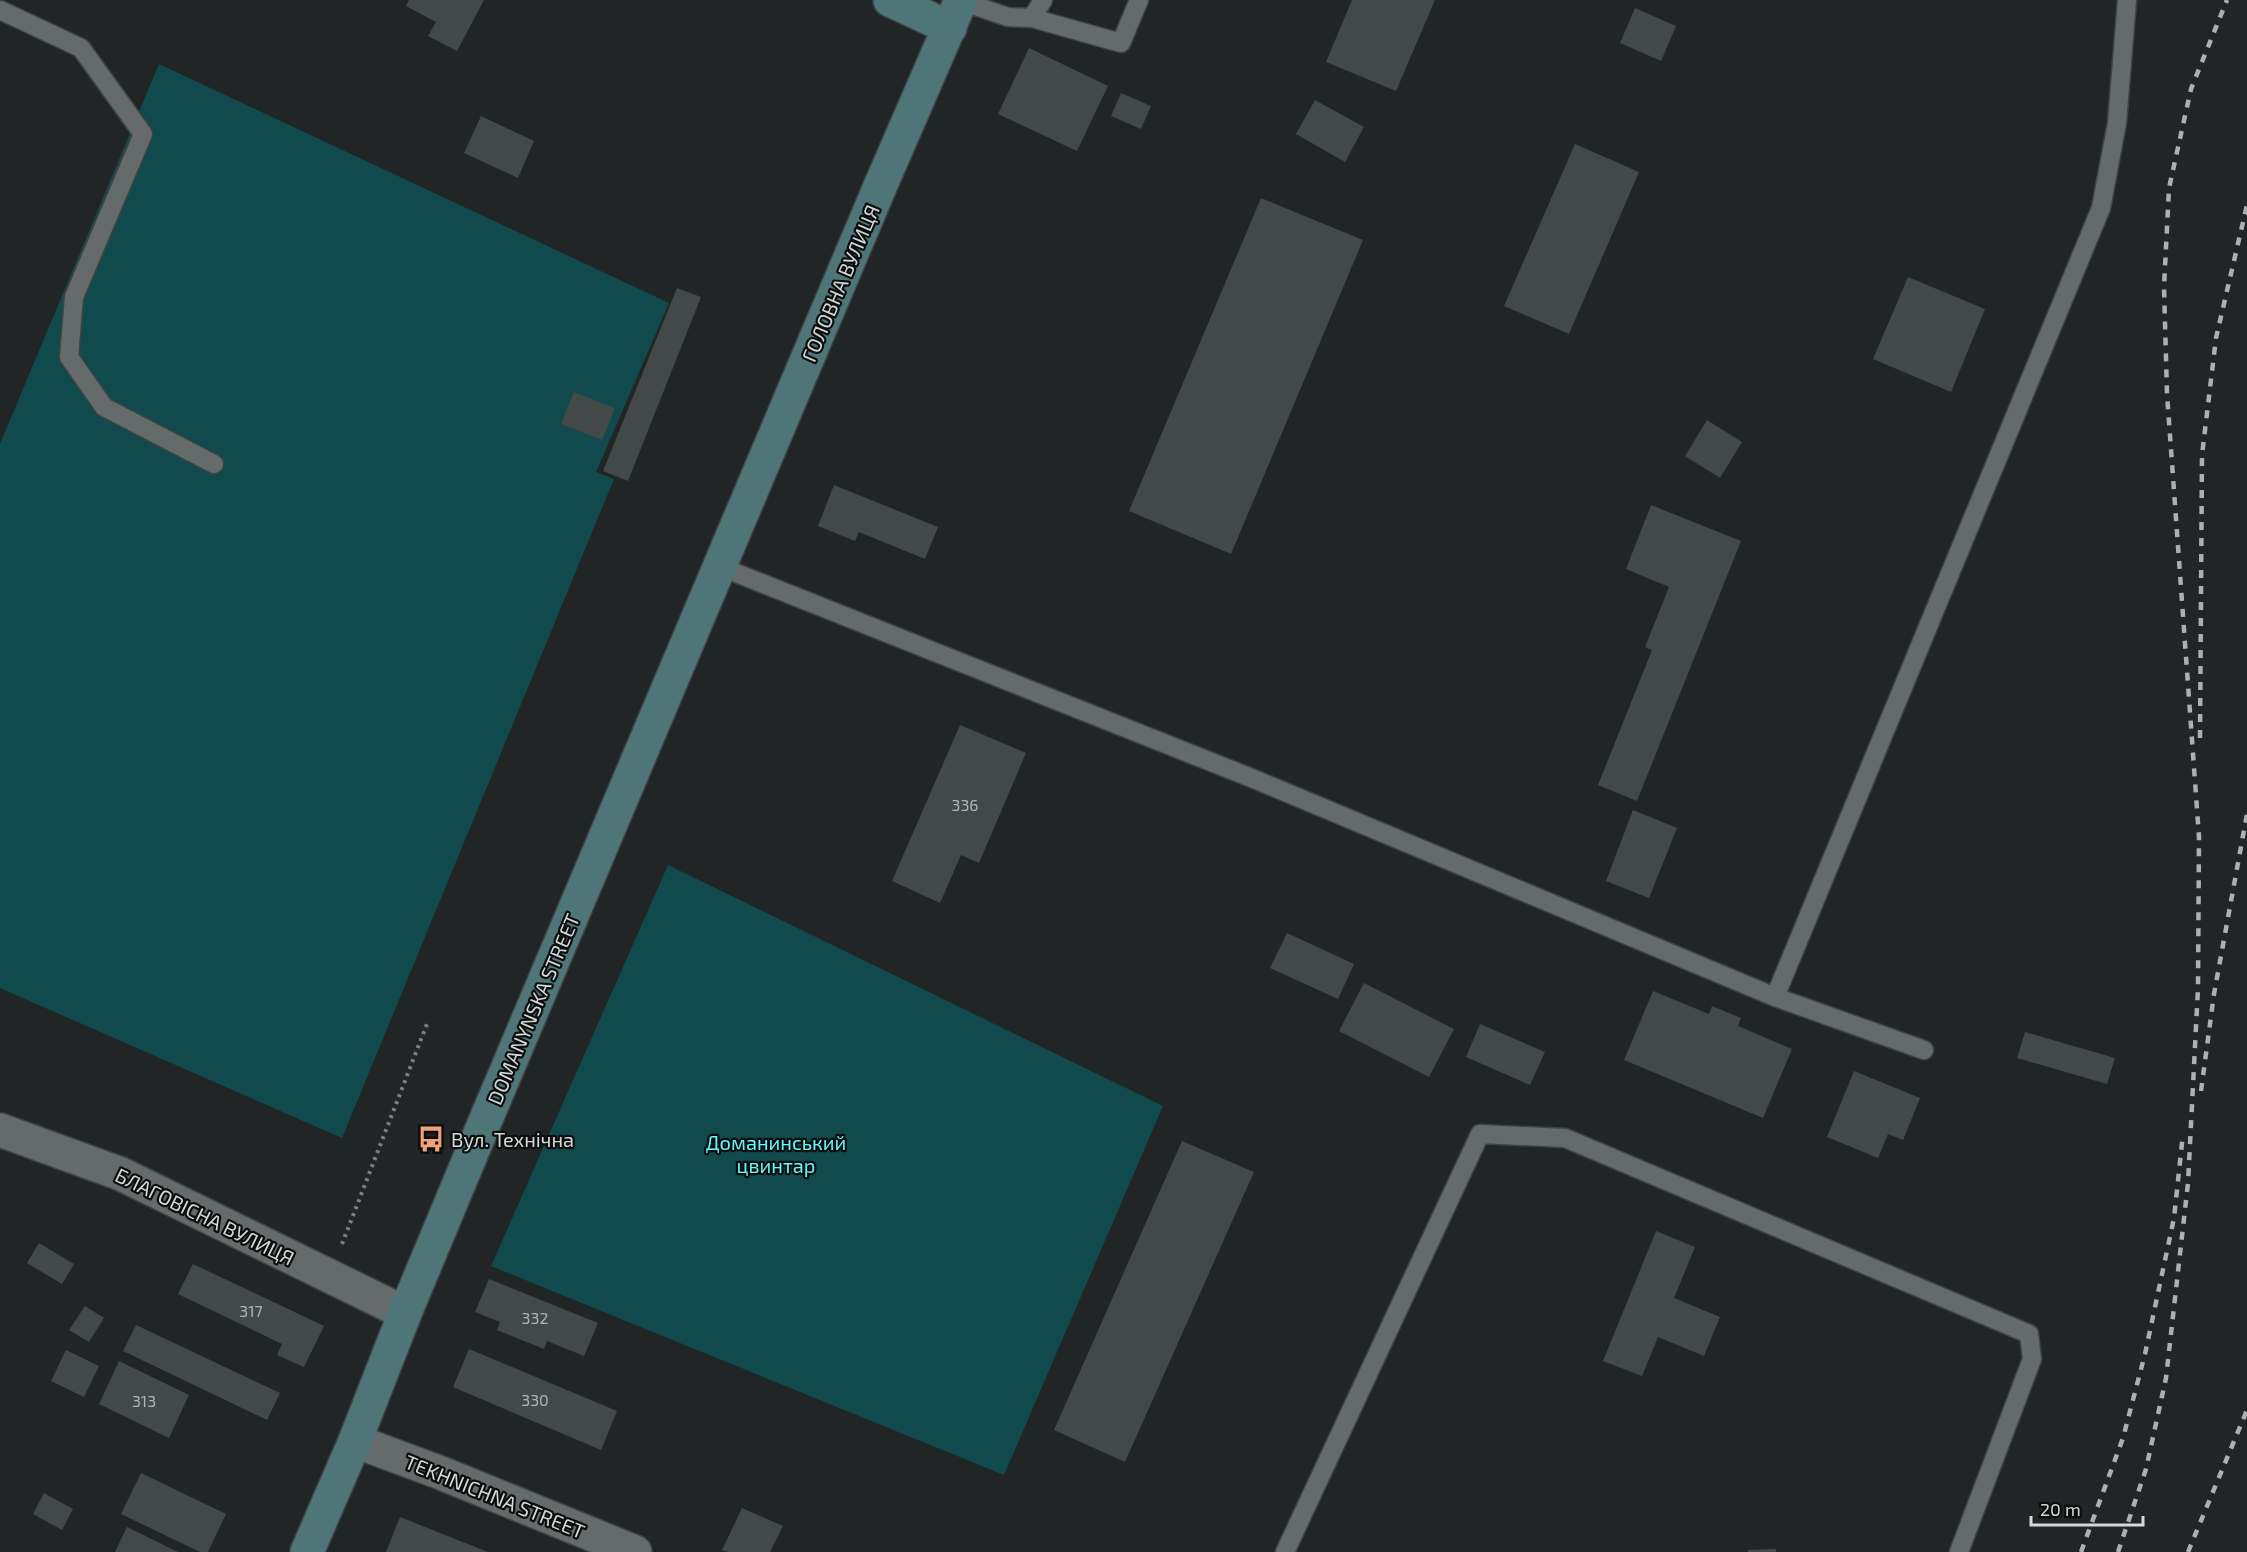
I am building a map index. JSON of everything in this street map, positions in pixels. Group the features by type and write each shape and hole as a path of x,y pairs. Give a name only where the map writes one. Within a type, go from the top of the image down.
{"main road":[{"path":"890,0 957,10"},
{"name":"ГОЛОВНА ВУЛИЦЯ","path":"721,567 882,182 957,10"},
{"name":"DOMANYNSKA STREET","path":"307,1552 355,1441 405,1313 721,567"}],"street":[{"name":"БЛАГОВІСНА ВУЛИЦЯ","path":"0,1130 121,1174 405,1313"},
{"name":"TEKHNICHNA STREET","path":"355,1441 441,1473 635,1552"}],"lane":[{"path":"1032,18 1042,0"},
{"path":"957,10 1032,18 1121,43 1139,0"},
{"path":"1775,997 2101,208 2117,123 2127,0"},
{"path":"0,10 81,48 143,134 74,297 69,357 104,407 214,464"},
{"path":"721,567 1254,779 1775,997 1924,1050"},
{"path":"1285,1552 1480,1134 1565,1138 2029,1334 2032,1359 1959,1552"}],"path":[{"path":"330,1276 427,1024"}],"green space":[{"path":"159,64 669,303 596,472 614,479 342,1138 0,988 0,444"},
{"name":"Доманинський цвинтар","path":"668,865 1163,1106 1004,1475 491,1266"}],"building":[{"path":"409,0 484,0 457,51 428,36 436,22 406,6"},
{"path":"1352,0 1435,0 1396,91 1326,62"},
{"path":"1635,8 1676,26 1661,61 1620,43"},
{"path":"1029,48 1108,86 1077,151 998,114"},
{"path":"1121,93 1151,106 1141,129 1111,116"},
{"path":"1315,100 1364,127 1345,162 1296,134"},
{"path":"481,116 534,141 518,178 464,153"},
{"path":"1575,144 1639,172 1569,334 1504,306"},
{"path":"1261,198 1363,240 1231,554 1129,511"},
{"path":"1908,277 1985,309 1951,392 1873,359"},
{"path":"677,288 701,297 628,481 603,471"},
{"path":"574,392 615,408 602,440 561,424"},
{"path":"1707,420 1742,442 1720,478 1685,456"},
{"path":"834,485 938,527 925,559 859,532 855,541 818,526"},
{"path":"1651,505 1741,541 1637,801 1598,785 1652,650 1645,647 1669,587 1626,569"},
{"path":"960,725 1026,753 979,863 961,855 940,903 892,881"},
{"path":"1633,810 1677,828 1649,898 1606,881"},
{"path":"1287,933 1354,964 1338,999 1270,968"},
{"path":"1364,983 1454,1029 1429,1077 1339,1031"},
{"path":"1653,991 1709,1014 1712,1006 1741,1018 1738,1026 1792,1049 1763,1118 1624,1060"},
{"path":"1480,1024 1545,1052 1530,1085 1466,1057"},
{"path":"2025,1032 2115,1058 2107,1084 2017,1058"},
{"path":"1854,1071 1920,1098 1903,1140 1888,1134 1878,1158 1827,1137"},
{"path":"1182,1141 1254,1172 1125,1462 1054,1430"},
{"path":"1656,1231 1695,1247 1674,1298 1720,1317 1704,1356 1658,1337 1642,1376 1603,1361"},
{"path":"39,1243 74,1264 62,1284 27,1263"},
{"path":"193,1264 324,1326 304,1367 277,1355 282,1344 178,1294"},
{"path":"489,1279 598,1323 584,1356 547,1341 544,1349 497,1330 500,1322 475,1312"},
{"path":"85,1306 104,1318 89,1342 69,1330"},
{"path":"136,1325 280,1393 267,1420 123,1351"},
{"path":"469,1349 617,1411 601,1450 453,1387"},
{"path":"66,1350 99,1366 84,1397 51,1381"},
{"path":"119,1361 189,1395 169,1438 99,1404"},
{"path":"141,1473 226,1514 208,1552 200,1552 121,1514"},
{"path":"44,1493 73,1509 62,1530 33,1514"},
{"path":"742,1508 783,1526 770,1552 722,1550"},
{"path":"400,1517 488,1552 386,1552"},
{"path":"127,1527 178,1552 115,1552"},
{"path":"1776,1549 1776,1552 1748,1552 1748,1550"}],"railway":[{"path":"2118,1552 2146,1469 2166,1378 2188,1183 2198,988 2199,837 2167,394 2164,287 2169,188 2191,89 2227,0"},
{"path":"2200,738 2202,455 2216,338 2247,205"},
{"path":"2201,1091 2214,994 2247,814"},
{"path":"2081,1552 2123,1438 2145,1354 2174,1218 2183,1134"},
{"path":"2188,1552 2247,1410"}],"place":[{"name":"Вул. Технічна","path":"431,1139"}]}
